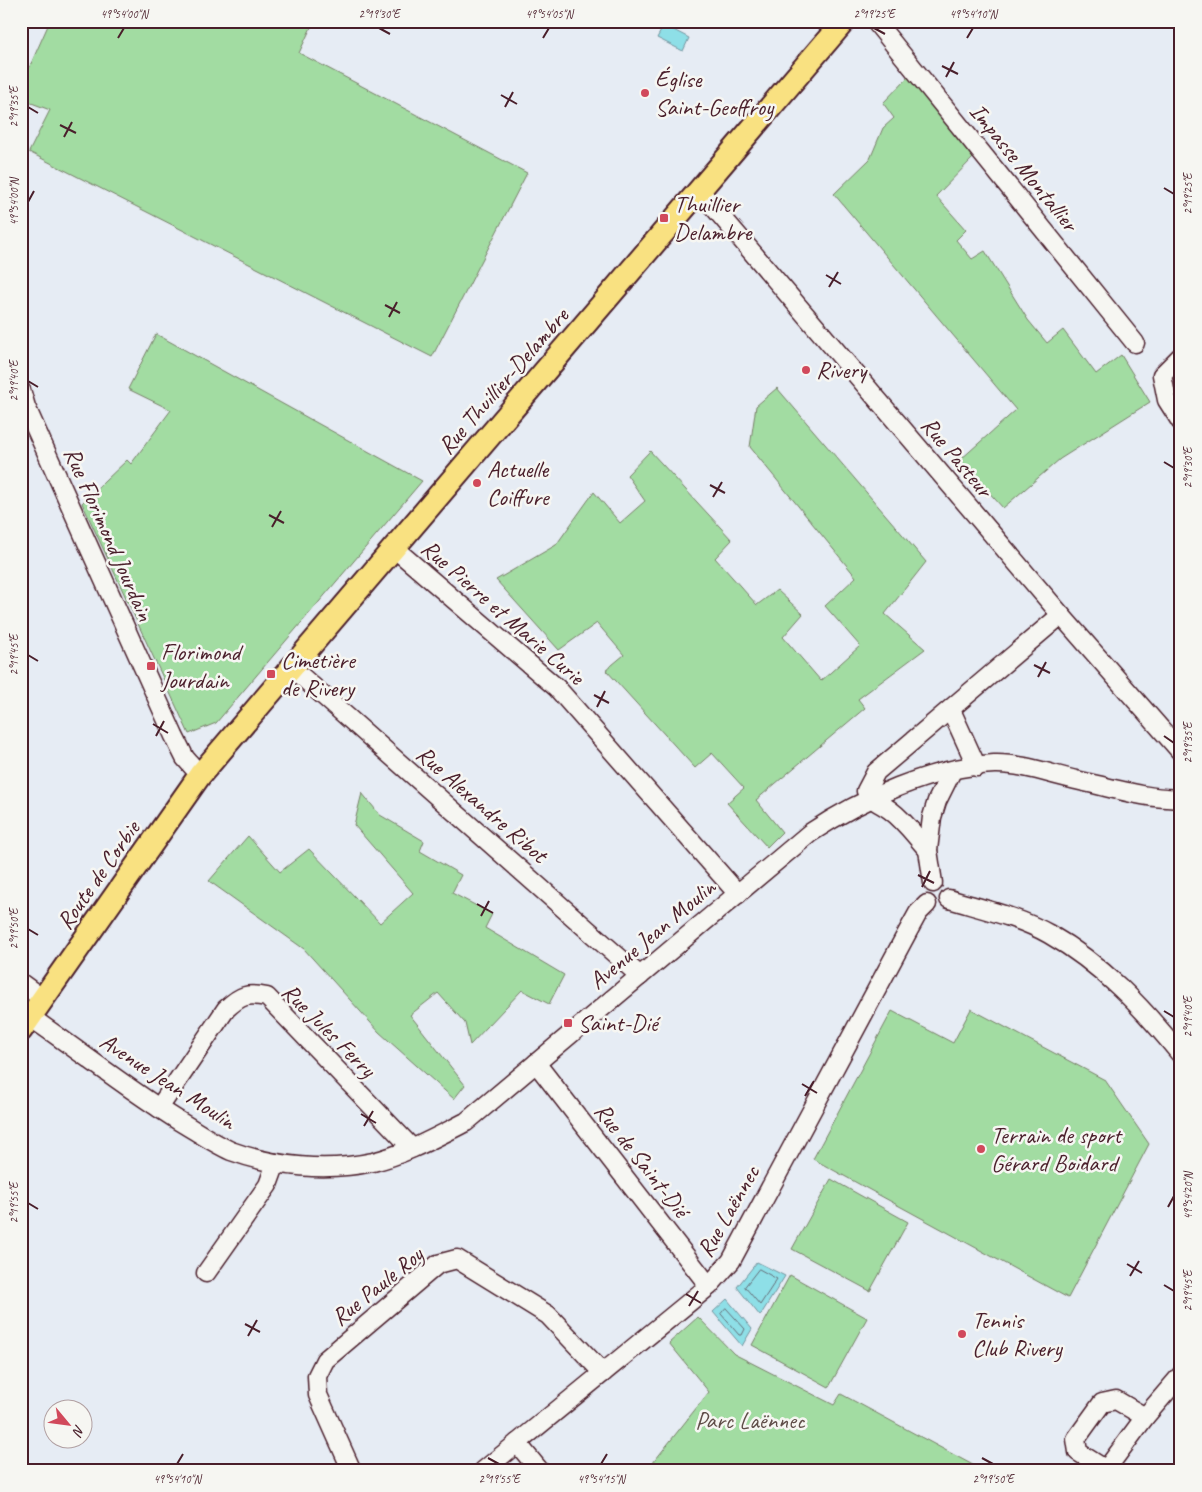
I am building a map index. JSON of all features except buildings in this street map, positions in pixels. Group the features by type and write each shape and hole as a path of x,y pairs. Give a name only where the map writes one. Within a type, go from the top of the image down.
{"main road":[{"name":"Rue Thuillier-Delambre","path":"200,775 844,21"},
{"name":"Route de Corbie","path":"31,1015 200,775"}],"street":[{"name":"Impasse Montallier","path":"875,21 1135,343"},
{"name":"Rue Pasteur","path":"700,191 1061,616 1181,752"},
{"path":"1181,356 1162,375 1167,400 1181,422"},
{"name":"Rue Florimond Jourdain","path":"21,390 26,407 174,736 185,758 200,775"},
{"name":"Rue Pierre et Marie Curie","path":"394,548 557,688 738,894"},
{"path":"928,850 910,828 890,810 870,798 866,791 876,772 1061,616"},
{"name":"Rue Alexandre Ribot","path":"292,668 640,976"},
{"path":"951,710 977,767"},
{"name":"Avenue Jean Moulin","path":"21,983 31,1015 159,1108 208,1139 231,1151 276,1163 317,1168 344,1167 374,1162 412,1148 466,1122 810,833 838,814 870,798 952,771 1005,765 1178,801"},
{"path":"933,883 928,850 934,809 952,771"},
{"path":"933,883 945,886 949,899"},
{"path":"933,883 924,892 927,904 938,908 945,905 949,899"},
{"path":"949,899 1020,922 1049,934 1101,970 1147,1014 1181,1055"},
{"name":"Rue Laënnec","path":"482,1471 709,1286 731,1261 907,933 918,913 927,904"},
{"name":"Rue Jules Ferry","path":"159,1108 226,1009 238,998 257,995 267,998 412,1148"},
{"name":"Rue de Saint-Dié","path":"536,1063 709,1286"},
{"path":"206,1273 268,1185 276,1163"},
{"name":"Rue Paule Roy","path":"352,1471 318,1395 317,1376 325,1360 438,1264 457,1259 548,1315 603,1373"},
{"path":"1145,1417 1116,1400 1102,1403 1076,1439 1078,1452 1106,1470 1145,1417 1181,1375"},
{"path":"517,1443 540,1471"}],"green space":[{"path":"50,21 314,21 299,53 527,173 432,357 29,152 50,110 21,99 21,86"},
{"path":"909,76 973,158 936,196 966,230 956,240 972,259 985,251 1028,320 1047,343 1063,330 1096,374 1121,355 1150,402 1060,459 1003,508 960,460 1016,410 834,194 870,159 883,128 894,118 883,103"},
{"path":"156,334 422,481 216,723 189,734 82,503 127,460 131,464 171,410 128,389"},
{"path":"777,388 926,562 885,614 925,649 858,699 865,708 756,800 782,832 767,847 727,803 744,788 712,753 695,768 606,670 624,655 597,623 559,650 496,580 556,545 594,492 620,523 645,501 627,475 650,451 732,540 715,558 757,605 777,590 803,614 783,637 821,681 860,646 825,606 856,577 750,447 756,406"},
{"path":"362,793 380,815 424,841 420,851 461,875 452,893 492,914 485,928 564,975 549,1004 522,990 470,1045 465,1023 438,993 410,1015 465,1085 454,1099 379,1032 304,949 209,881 248,836 280,872 309,849 380,923 413,893 354,825"},
{"name":"Terrain de sport Gérard Boidard","path":"971,1009 1105,1080 1149,1144 1068,1298 813,1159 892,1011 953,1043"},
{"path":"831,1179 908,1222 870,1291 792,1249"},
{"path":"790,1275 867,1318 829,1387 752,1345"},
{"name":"Parc Laënnec","path":"698,1317 734,1354 834,1405 841,1394 984,1471 657,1471 652,1464 709,1392 669,1343"}],"water":[{"path":"664,25 689,38 683,51 657,38"},
{"path":"757,1262 785,1276 760,1316 737,1287"},
{"path":"727,1299 752,1329 742,1346 713,1312"}],"place":[{"name":"Église Saint-Geoffroy","path":"645,93"},
{"name":"Thuillier Delambre","path":"664,218"},
{"name":"Rivery","path":"806,370"},
{"name":"Actuelle Coiffure","path":"477,483"},
{"name":"Florimond Jourdain","path":"151,666"},
{"name":"Cimetière de Rivery","path":"271,674"},
{"name":"Saint-Dié","path":"568,1023"},
{"name":"Terrain de sport Gérard Boidard","path":"981,1149"},
{"name":"Tennis Club Rivery","path":"962,1334"}]}
